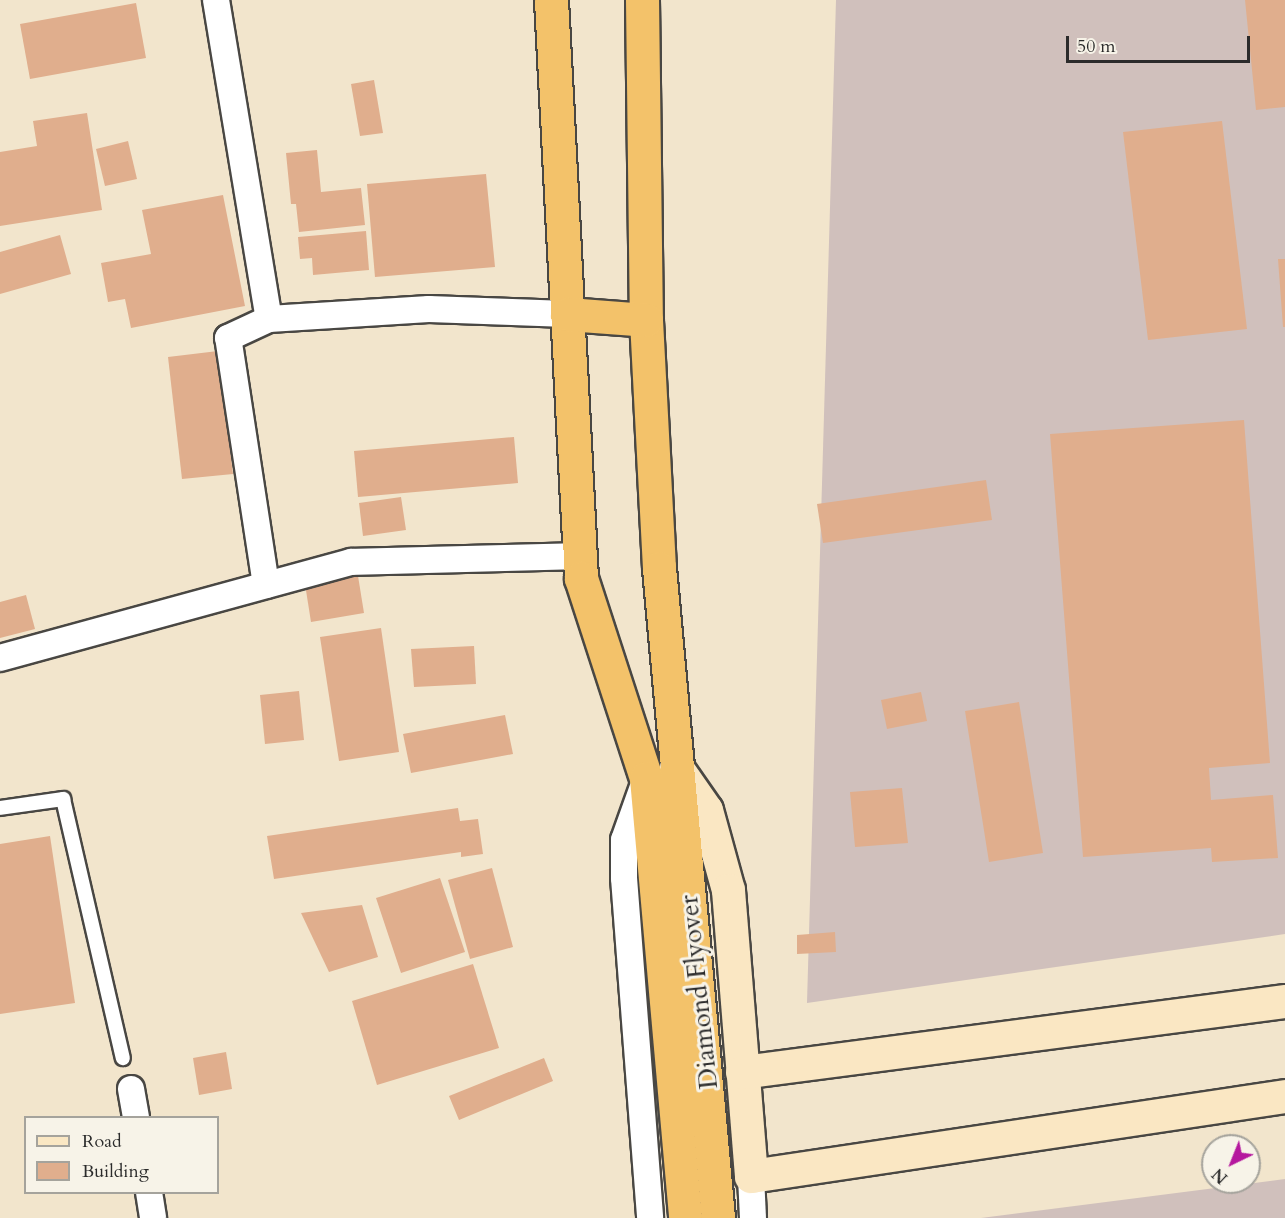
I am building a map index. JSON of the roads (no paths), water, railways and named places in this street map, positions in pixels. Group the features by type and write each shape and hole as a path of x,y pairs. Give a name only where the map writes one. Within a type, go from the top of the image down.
{"highway":[{"name":"Diamond Flyover","path":"551,0 580,578 646,778 673,895 718,1218"},
{"name":"Diamond Flyover","path":"642,0 646,320 659,568 676,767 673,895 685,1218"},
{"path":"567,314 646,320"}],"street":[{"path":"216,0 268,319"},
{"path":"266,585 228,338 268,319 429,309 567,314"},
{"path":"0,658 351,562 580,556"},
{"path":"676,767 705,810 728,890 753,1218"},
{"path":"646,778 624,840 624,868 650,1218"},
{"path":"742,1072 1285,1001"},
{"path":"131,1089 136,1116"},
{"path":"751,1176 1285,1096"},
{"path":"149,1194 153,1218"}],"lane":[{"path":"0,808 63,799 123,1058"}]}
